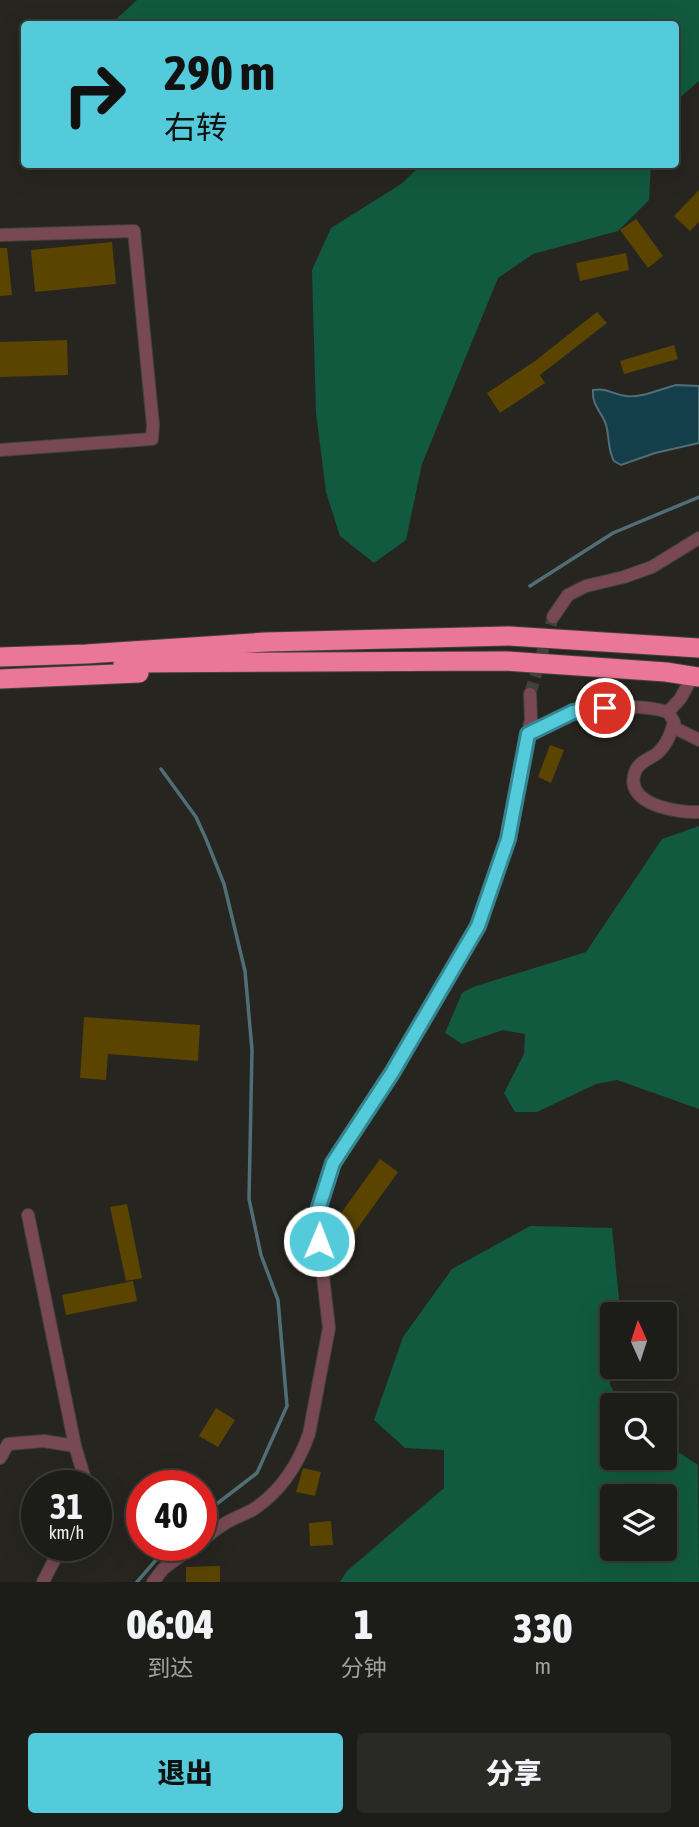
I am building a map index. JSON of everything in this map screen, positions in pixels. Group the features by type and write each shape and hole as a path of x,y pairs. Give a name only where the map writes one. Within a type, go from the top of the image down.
{"highway":[{"path":"0,657 266,642 509,636 699,648"},
{"path":"0,646 198,638 266,642"},
{"path":"0,667 75,664 506,661 666,672 696,677"},
{"path":"0,678 166,672 265,663"}],"street":[{"path":"0,235 134,231 153,425 152,439 0,450"},
{"path":"553,617 560,603 568,595 586,586 624,578 652,566 699,538"},
{"path":"668,712 696,677"},
{"path":"217,1529 265,1501 287,1478 309,1434 329,1328 317,1225 323,1190 340,1150 392,1073 478,926 508,839 531,720 530,694"},
{"path":"528,734 582,710 638,706 668,712 674,722 665,745 644,761 635,772 635,784 640,795 651,805 686,813 699,812"},
{"path":"673,727 699,740"},
{"path":"28,1215 82,1470"},
{"path":"0,1458 8,1444 44,1441 75,1446"},
{"path":"43,1582 54,1561"},
{"path":"153,1582 174,1561"}],"green space":[{"path":"137,0 699,0 699,81 679,98 679,21 114,21"},
{"path":"418,168 651,168 649,200 618,231 533,254 498,278 422,464 406,540 374,563 340,536 326,492 316,413 312,270 331,228 401,184"},
{"path":"699,826 699,1109 617,1080 596,1084 537,1112 515,1112 504,1093 524,1054 525,1034 503,1030 462,1044 445,1033 462,993 473,987 586,952 662,839"},
{"path":"530,1226 612,1228 619,1302 600,1302 600,1379 610,1379 615,1393 600,1393 600,1470 677,1470 677,1451 698,1465 699,1582 340,1582 347,1571 444,1488 444,1450 405,1448 374,1420 403,1337 452,1269"}],"water":[{"path":"676,385 699,386 699,443 655,453 621,465 614,461 610,452 607,427 595,404 593,390 632,396"}],"building":[{"path":"699,190 699,222 690,231 674,216"},
{"path":"636,219 663,256 648,268 620,230"},
{"path":"112,242 116,284 35,292 31,250"},
{"path":"0,248 7,248 12,295 0,296"},
{"path":"626,253 629,270 580,281 576,263"},
{"path":"597,312 607,323 540,375 545,383 500,413 487,393 535,361"},
{"path":"67,340 68,375 0,377 0,342"},
{"path":"674,345 678,359 624,374 620,361"},
{"path":"550,745 564,750 551,783 538,777"},
{"path":"84,1017 200,1025 198,1061 108,1054 106,1080 80,1078"},
{"path":"380,1159 398,1172 347,1243 329,1230"},
{"path":"127,1204 142,1278 126,1281 110,1207"},
{"path":"133,1281 137,1301 66,1315 62,1295"},
{"path":"216,1408 235,1420 218,1447 199,1436"},
{"path":"303,1468 321,1472 315,1496 296,1492"},
{"path":"331,1521 333,1545 310,1546 309,1523"},
{"path":"220,1566 220,1582 186,1582 186,1567"}],"waterway":[{"path":"530,586 613,533 699,497"},
{"path":"161,769 196,817 206,839 224,884 245,971 252,1050 249,1199 261,1255 278,1300 287,1406 257,1473 217,1504"},
{"path":"137,1582 155,1561"}],"tunnel":[{"path":"530,694 553,617"}],"route":[{"path":"319,1241 319,1207 333,1163 429,1013 478,926 508,839 528,734 573,712 605,708"}]}
